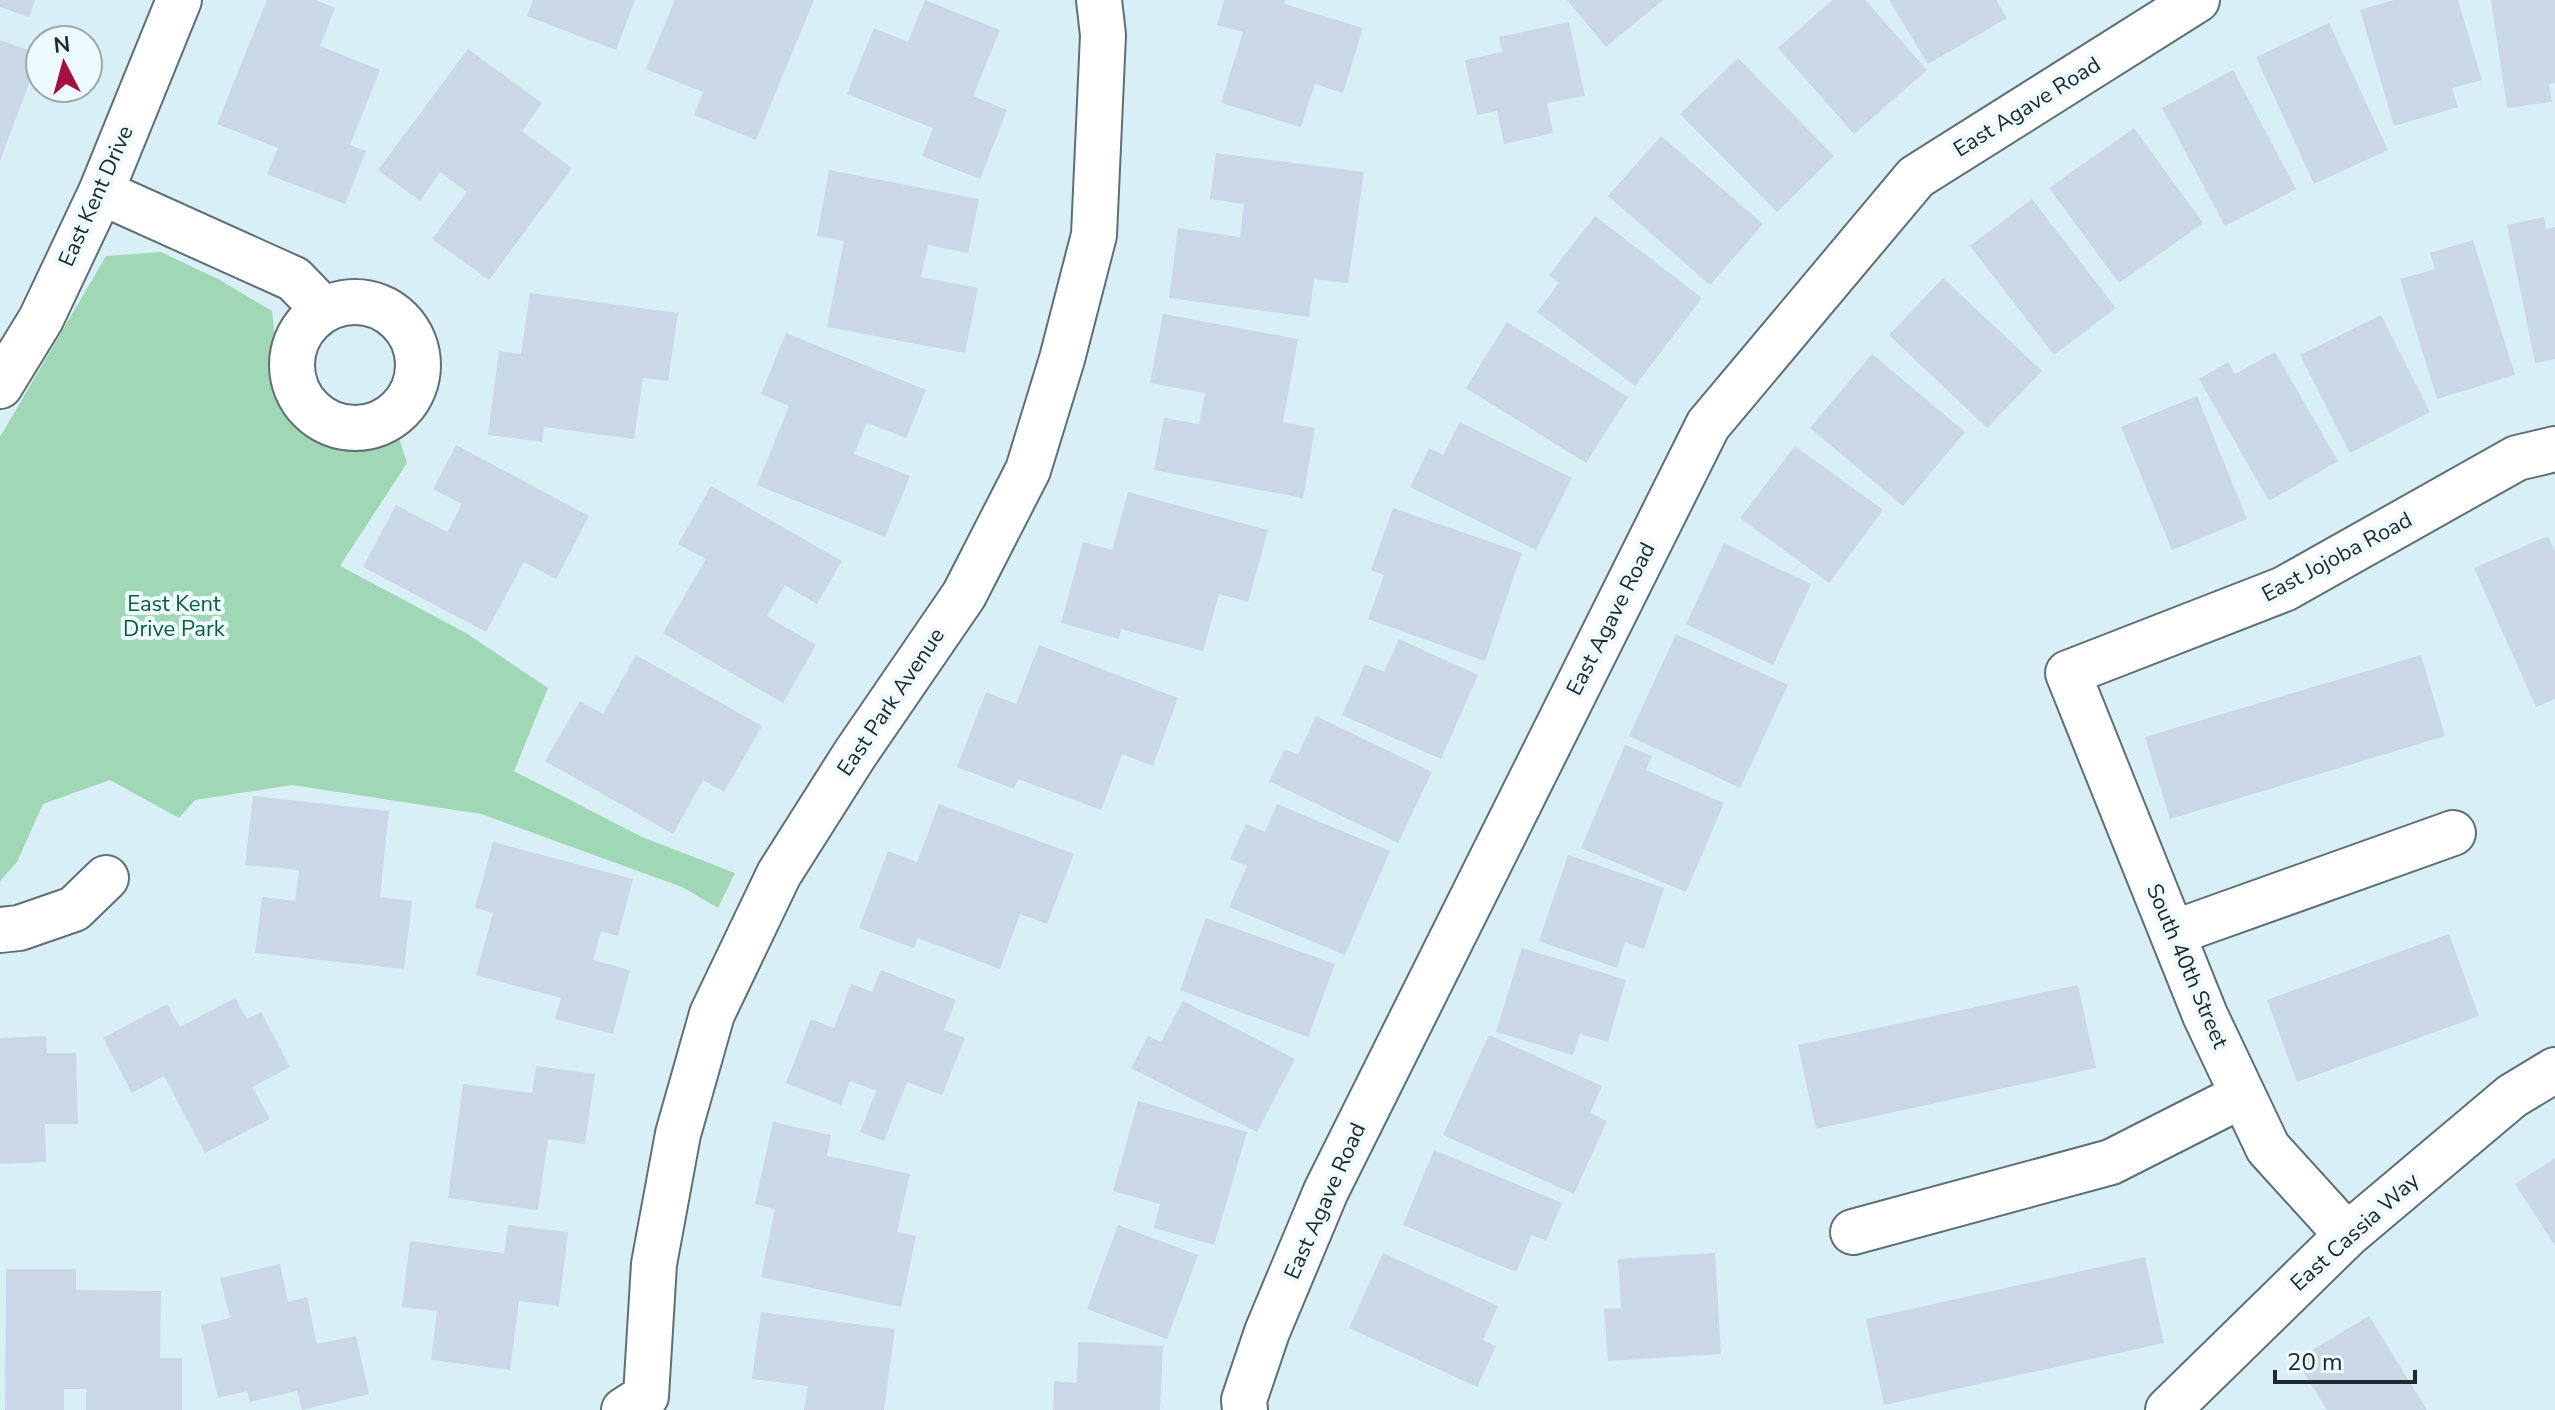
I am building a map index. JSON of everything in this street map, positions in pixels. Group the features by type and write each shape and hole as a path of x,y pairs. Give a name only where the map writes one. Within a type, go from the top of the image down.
{"street":[{"name":"East Kent Drive","path":"0,386 41,319 101,192 179,0"},
{"name":"East Park Avenue","path":"635,1403 654,1264 678,1134 712,1014 779,874 855,754 964,595 1028,470 1062,359 1094,235 1103,35 1099,0"},
{"name":"East Agave Road","path":"1245,1410 1244,1400 1267,1332 1326,1191 1708,425 1916,177 2197,0"},
{"path":"101,192 294,279 324,310"},
{"name":"East Jojoba Road","path":"2068,673 2284,589 2517,458 2555,449"},
{"name":"South 40th Street","path":"2068,673 2205,1015 2268,1148 2347,1235"},
{"path":"2173,933 2453,833"},
{"path":"0,930 19,928 74,909 106,878"},
{"name":"East Cassia Way","path":"2168,1410 2347,1235 2512,1096 2555,1070"},
{"path":"1853,1232 2111,1162 2243,1095"}],"green space":[{"name":"East Kent Drive Park","path":"161,252 218,279 272,311 281,394 316,436 360,444 398,435 407,463 340,566 466,633 548,688 514,771 642,837 735,873 718,908 682,887 481,814 292,785 195,800 179,818 110,780 43,804 17,862 0,881 0,437 106,256"}],"building":[{"path":"0,0 35,0 29,17 0,7"},
{"path":"267,0 316,0 335,8 320,46 380,70 350,145 366,151 345,204 267,174 278,148 217,124"},
{"path":"533,0 635,0 616,50 527,16"},
{"path":"675,0 814,0 756,140 694,115 703,92 646,69"},
{"path":"925,0 1000,30 973,96 1007,110 980,179 922,156 933,128 847,94 874,28 908,42"},
{"path":"1224,0 1285,0 1284,4 1363,28 1343,93 1315,84 1301,127 1221,103 1243,32 1217,25"},
{"path":"1567,0 1663,0 1606,47"},
{"path":"1832,0 1865,0 1927,70 1854,134 1778,48"},
{"path":"1889,0 1996,0 2007,18 1928,64"},
{"path":"2394,0 2458,0 2482,80 2452,88 2458,107 2394,126 2360,10"},
{"path":"2491,0 2555,0 2555,83 2549,84 2552,102 2507,108"},
{"path":"1569,22 1585,96 1547,103 1553,133 1504,144 1497,111 1477,115 1465,60 1502,52 1499,37"},
{"path":"2329,23 2388,150 2314,184 2256,57"},
{"path":"0,40 24,48 24,97 0,161"},
{"path":"468,49 542,103 522,131 572,168 489,280 432,239 467,192 440,172 420,201 378,170"},
{"path":"1738,58 1834,156 1777,212 1680,114"},
{"path":"2233,70 2296,189 2225,226 2162,108"},
{"path":"2134,128 2203,223 2119,283 2049,188"},
{"path":"1661,136 1763,224 1710,285 1608,196"},
{"path":"1216,153 1364,172 1348,283 1314,279 1309,317 1169,298 1178,228 1240,237 1244,204 1210,199"},
{"path":"829,170 979,199 968,253 928,245 921,277 978,288 965,353 827,327 844,241 817,236"},
{"path":"2032,199 2116,308 2054,355 1970,246"},
{"path":"1595,216 1702,298 1635,386 1537,312 1559,283 1549,275"},
{"path":"2544,217 2546,229 2555,227 2555,359 2535,363 2507,225"},
{"path":"2473,240 2515,375 2437,399 2400,279 2435,269 2430,253"},
{"path":"1943,278 2042,371 1987,428 1889,335"},
{"path":"530,293 678,313 668,381 643,378 634,439 544,427 542,442 488,435 499,351 521,354"},
{"path":"1163,314 1298,339 1283,422 1315,428 1303,498 1154,470 1164,418 1199,424 1205,393 1150,383"},
{"path":"2381,315 2430,412 2350,453 2300,355"},
{"path":"1507,322 1628,397 1586,463 1466,388"},
{"path":"786,333 926,390 906,438 867,423 854,454 910,476 885,537 757,485 789,406 761,394"},
{"path":"2275,352 2338,461 2269,501 2199,379 2228,362 2235,374"},
{"path":"1872,354 1965,432 1903,506 1810,428"},
{"path":"2197,396 2247,519 2172,550 2121,427"},
{"path":"1460,422 1572,478 1536,550 1410,487 1429,448 1443,455"},
{"path":"456,445 589,516 556,579 524,562 486,632 363,567 396,505 447,532 462,504 433,489"},
{"path":"1795,446 1883,510 1829,583 1740,518"},
{"path":"711,486 842,561 817,604 785,585 767,616 816,645 783,703 663,633 706,559 678,544"},
{"path":"1128,492 1268,530 1248,602 1219,594 1203,651 1121,629 1119,639 1061,623 1083,542 1112,550"},
{"path":"1393,508 1522,553 1485,661 1368,619 1384,575 1371,570"},
{"path":"2548,536 2555,552 2555,699 2536,707 2474,568"},
{"path":"1724,543 1811,584 1773,665 1686,624"},
{"path":"1676,634 1788,685 1740,788 1629,736"},
{"path":"1399,639 1478,675 1441,759 1342,715 1365,664 1384,672"},
{"path":"1039,645 1178,698 1153,766 1122,754 1101,810 1018,779 1014,789 957,767 986,692 1016,704"},
{"path":"636,655 762,726 724,792 703,780 673,834 545,761 580,701 603,714"},
{"path":"2421,655 2445,736 2170,819 2145,737"},
{"path":"1316,716 1432,772 1398,843 1269,781 1285,749 1298,755"},
{"path":"1625,745 1652,756 1646,770 1724,803 1686,892 1581,848"},
{"path":"253,796 389,811 380,897 412,901 404,969 255,953 262,897 295,901 299,870 245,865"},
{"path":"939,804 1074,854 1047,924 1020,914 1000,969 918,938 914,948 859,928 888,851 917,862"},
{"path":"1277,804 1390,851 1345,955 1229,907 1247,866 1230,859 1246,824 1265,832"},
{"path":"493,842 633,879 618,936 601,931 593,960 630,970 613,1034 555,1019 561,998 476,975 493,913 475,908"},
{"path":"1568,855 1664,888 1644,949 1625,942 1617,968 1539,941"},
{"path":"1206,918 1335,964 1308,1037 1180,990"},
{"path":"2449,934 2479,1016 2297,1082 2267,1000"},
{"path":"1522,948 1626,980 1608,1042 1580,1034 1573,1055 1496,1032"},
{"path":"881,970 956,1000 944,1030 965,1038 942,1095 907,1082 884,1141 860,1132 876,1091 850,1081 841,1105 786,1083 811,1019 834,1028 851,984 872,992"},
{"path":"2078,985 2096,1068 1816,1129 1798,1045"},
{"path":"235,998 247,1019 261,1012 290,1067 252,1087 270,1119 205,1153 164,1076 132,1093 103,1038 167,1004 180,1027"},
{"path":"1183,1001 1295,1059 1257,1132 1131,1068 1148,1036 1161,1042"},
{"path":"1489,1035 1602,1086 1590,1113 1607,1121 1574,1194 1443,1135"},
{"path":"46,1036 47,1053 76,1053 78,1124 45,1124 46,1162 0,1164 0,1038"},
{"path":"536,1066 595,1074 585,1144 548,1139 538,1210 448,1198 463,1084 532,1093"},
{"path":"1138,1101 1247,1132 1214,1245 1154,1228 1160,1204 1113,1191"},
{"path":"773,1122 831,1135 827,1156 910,1174 897,1232 916,1236 901,1307 761,1277 775,1209 755,1204"},
{"path":"1434,1150 1562,1203 1546,1241 1532,1235 1516,1272 1403,1225"},
{"path":"2555,1158 2555,1246 2515,1184"},
{"path":"508,1225 568,1232 559,1306 519,1301 510,1370 431,1360 437,1311 402,1307 410,1241 504,1253"},
{"path":"1118,1225 1198,1255 1167,1339 1087,1309"},
{"path":"1383,1253 1498,1306 1483,1340 1496,1346 1477,1387 1349,1328"},
{"path":"1715,1253 1721,1354 1608,1361 1604,1309 1621,1308 1618,1259"},
{"path":"2145,1257 2164,1343 1884,1405 1866,1319"},
{"path":"280,1264 288,1302 307,1297 317,1344 356,1336 369,1394 302,1410 297,1391 250,1402 247,1391 218,1398 201,1325 230,1318 220,1278"},
{"path":"6,1269 76,1269 76,1290 161,1291 160,1358 182,1358 182,1410 86,1410 86,1389 64,1389 64,1410 5,1410"},
{"path":"761,1312 895,1329 884,1410 804,1410 808,1386 752,1379"},
{"path":"2369,1316 2427,1410 2327,1410 2296,1360"},
{"path":"1078,1342 1163,1346 1160,1410 1053,1410 1054,1381 1077,1383"}]}
